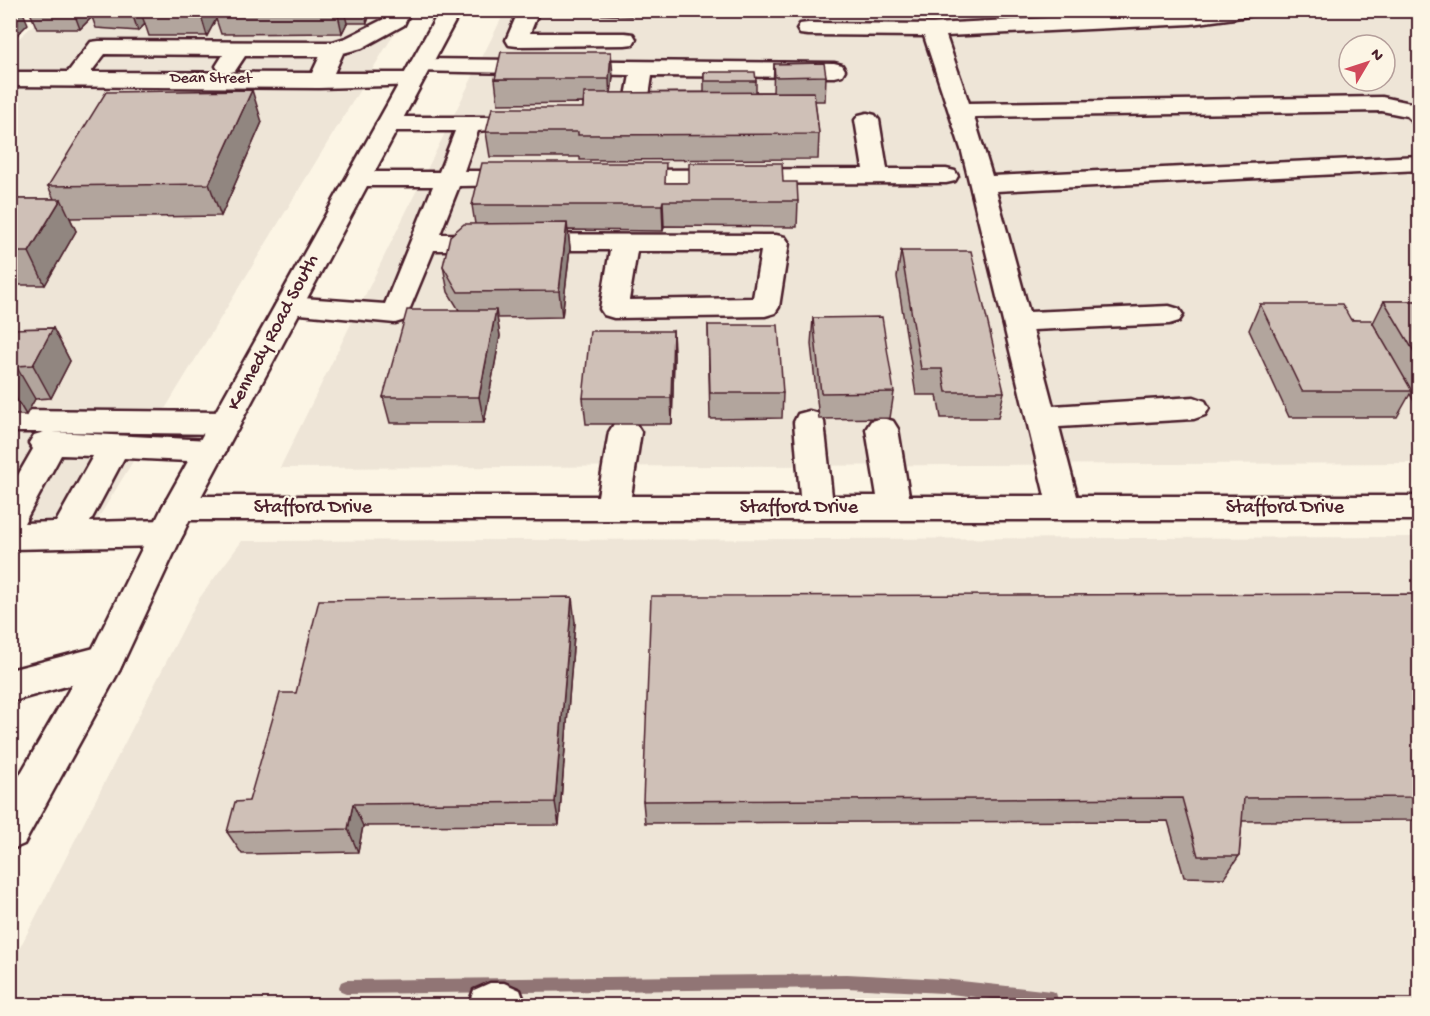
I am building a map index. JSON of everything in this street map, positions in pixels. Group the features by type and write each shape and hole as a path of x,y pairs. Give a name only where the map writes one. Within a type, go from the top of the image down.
{"street":[{"path":"75,79 99,47 334,49 354,43 397,21 401,10"},
{"name":"Kennedy Road South","path":"10,831 106,660 173,521 210,451 451,10"},
{"path":"514,10 530,11 517,40 625,39"},
{"path":"807,29 933,30 1191,18 1249,10"},
{"path":"135,47 150,29"},
{"path":"933,30 960,110 981,184 1064,508"},
{"path":"218,79 238,49"},
{"path":"319,80 334,49"},
{"path":"44,79 65,55"},
{"path":"582,110 635,109 642,69"},
{"name":"Dean Street","path":"10,79 319,80 416,73 642,69 834,70"},
{"path":"960,110 1382,104 1415,111 1419,116"},
{"path":"867,120 876,176"},
{"path":"388,124 513,124"},
{"path":"289,306 395,314 469,124"},
{"path":"981,184 1419,163"},
{"path":"592,177 946,176"},
{"path":"359,179 544,178"},
{"path":"423,242 625,242 776,243 765,307 614,309 625,242"},
{"path":"1016,322 1169,315"},
{"path":"1040,417 1194,408"},
{"path":"10,421 226,423"},
{"path":"809,422 817,508"},
{"path":"882,429 895,508"},
{"path":"613,506 625,432"},
{"path":"10,443 33,460 115,446 210,451"},
{"path":"67,533 115,446"},
{"path":"10,519 33,460"},
{"name":"Stafford Drive","path":"10,536 67,533 173,521 613,506 1419,508"},
{"path":"10,686 106,660"},
{"path":"490,1005 504,1005"}],"shaded area":[{"path":"48,11 408,11 80,548 11,549 11,46"},
{"path":"505,11 1419,11 1419,463 280,468"},
{"path":"1419,537 1419,1005 11,1006 10,967 198,600 242,541"}],"building":[{"path":"10,10 18,10 10,18"},
{"path":"143,10 201,10 200,12 141,13"},
{"path":"501,52 611,52 609,79 495,79"},
{"path":"824,63 826,76 775,77 774,64"},
{"path":"704,72 755,72 756,81 704,81"},
{"path":"252,90 209,184 48,186 106,92"},
{"path":"814,92 819,134 578,135 578,132 486,132 492,108 583,108 584,93"},
{"path":"482,163 666,163 665,183 689,183 689,163 782,163 783,182 797,182 798,201 663,201 662,205 472,205"},
{"path":"10,199 61,199 29,252 10,252"},
{"path":"567,223 559,291 458,292 443,266 450,236 464,224"},
{"path":"901,251 971,251 1004,392 946,392 942,369 921,369"},
{"path":"1384,301 1419,301 1419,360"},
{"path":"1260,304 1342,304 1351,320 1371,320 1412,391 1302,391"},
{"path":"407,310 496,310 479,397 383,397"},
{"path":"882,317 894,392 821,393 813,318"},
{"path":"708,325 778,325 783,393 710,393"},
{"path":"53,328 33,365 16,366 10,376 10,329"},
{"path":"590,331 673,331 671,398 583,398"},
{"path":"1419,594 1419,797 1244,798 1239,856 1198,856 1182,798 643,801 651,596"},
{"path":"572,597 555,802 353,804 348,829 227,832 235,802 249,801 280,693 296,693 319,600"}],"waterway":[{"path":"346,987 847,981 943,986 1051,998 1053,1006"}]}
